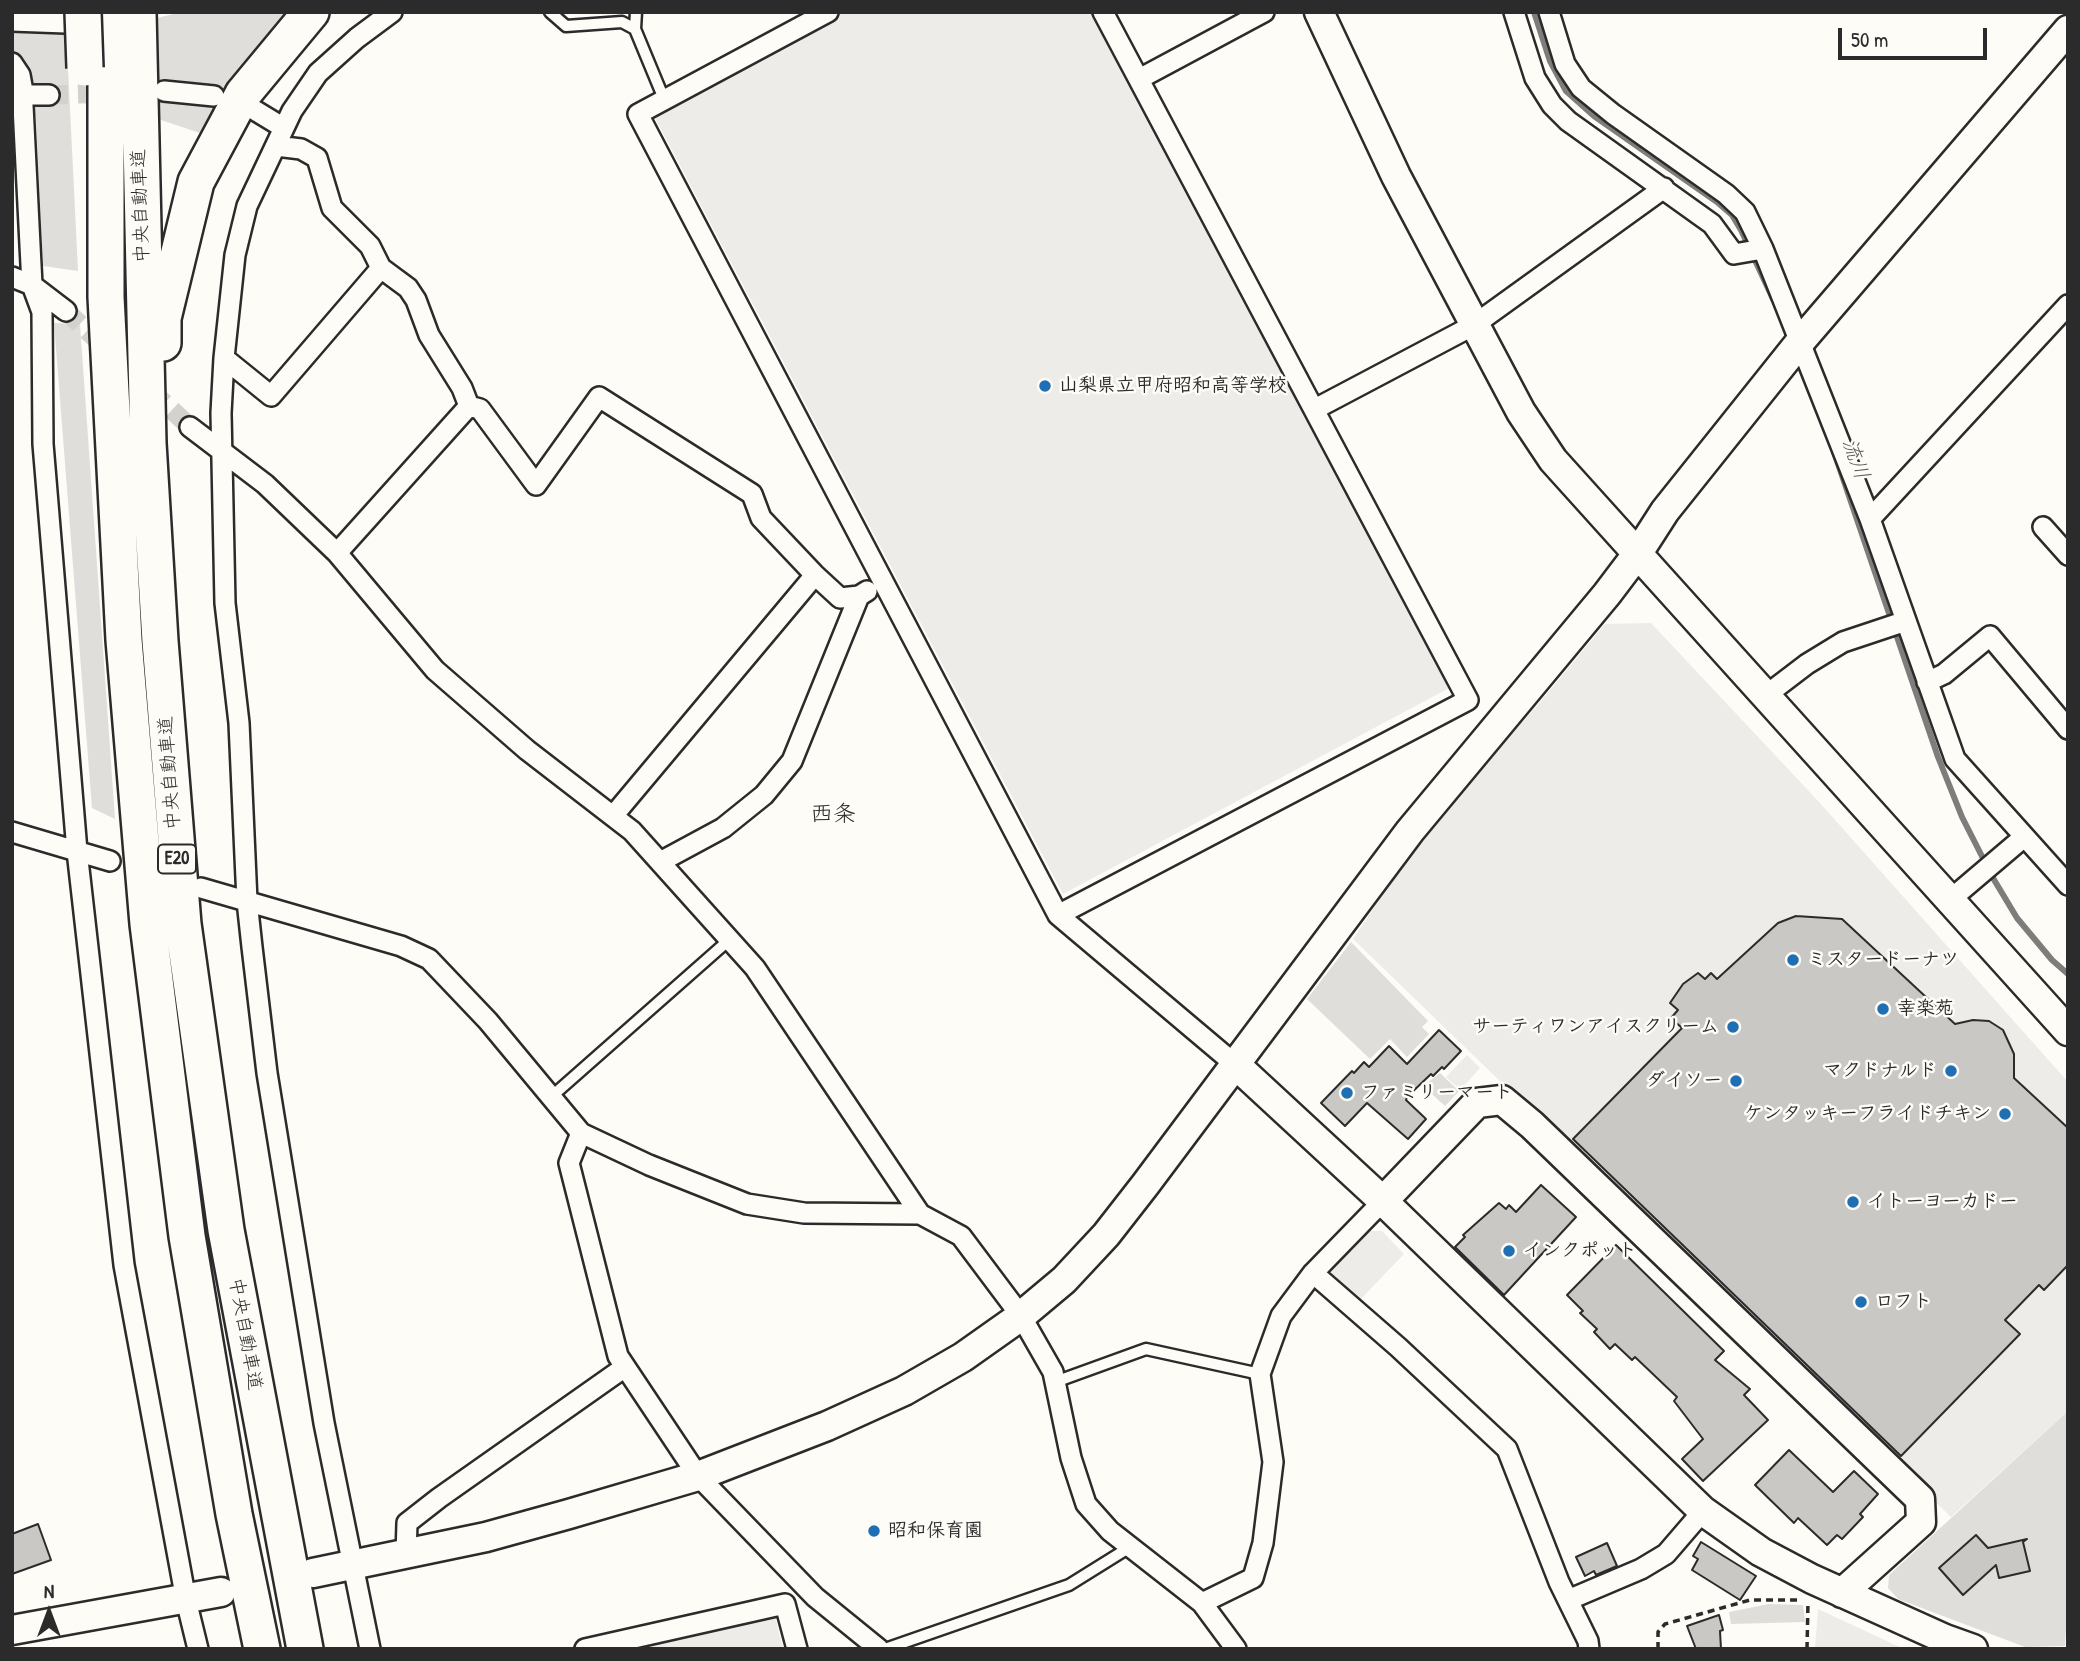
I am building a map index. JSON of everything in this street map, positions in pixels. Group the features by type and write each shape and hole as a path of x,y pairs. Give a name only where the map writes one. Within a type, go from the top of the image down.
{"highway":[{"path":"12,13 66,15 84,12 109,64"},
{"name":"中央自動車道","path":"106,12 148,443 173,816 183,924 226,1230 305,1649"},
{"name":"中央自動車道","path":"138,12 109,64 92,217 106,297 126,667 148,924 187,1236 234,1514 262,1649"},
{"path":"173,816 182,770 166,522 162,394 163,318 196,183 243,94 311,12"}],"street":[{"path":"370,1649 324,1423 269,1086 247,901 239,723 225,603 221,413 235,255 247,206 280,137 318,73 357,38 392,12"},
{"path":"828,12 638,114 1058,915 1237,1066 1383,1201 1703,1511 1761,1552 1842,1593 1973,1649"},
{"path":"1058,915 1468,700 1103,12"},
{"path":"1139,79 1264,12"},
{"path":"1319,12 1396,176 1521,412 1553,460 2068,1031"},
{"path":"1514,12 1535,78 1552,105 1568,121 1712,224 1734,254 1763,249"},
{"path":"1549,12 1565,64 1581,88 1726,194 1745,212 1763,249 1870,519 1955,759 2068,885"},
{"path":"313,1573 406,1555 558,1518 698,1476 827,1426 904,1391 963,1357 1021,1316 1063,1280 1106,1235 1237,1066 1410,831 1638,553 1665,511 1800,342 2068,30"},
{"path":"12,63 20,75 32,285 41,312 43,444 77,850 124,1265 186,1600 198,1649"},
{"path":"164,91 214,96"},
{"path":"22,95 49,95"},
{"path":"256,111 280,137 317,158 332,208 370,246 381,268 408,288 416,300 429,335 469,406"},
{"path":"1315,409 1474,325 1664,188"},
{"path":"224,358 271,396 381,268"},
{"path":"12,277 32,285 66,311"},
{"path":"1870,519 2066,311"},
{"path":"469,406 480,409 536,485 599,397 752,494 761,517 840,598 859,596 882,582"},
{"path":"337,553 469,406"},
{"path":"190,427 265,484 337,553 435,670 527,750 632,831 755,968 920,1214"},
{"path":"2043,527 2068,555"},
{"path":"613,816 815,575"},
{"path":"660,862 723,828 764,795 792,761 859,596"},
{"path":"1765,696 1807,664 1843,642 1906,621"},
{"path":"1927,682 1944,674 1990,636 2068,729"},
{"path":"12,832 110,861"},
{"path":"1951,899 2024,837"},
{"path":"201,888 401,946 429,959 488,1021 581,1133 649,1165 747,1204 804,1213 920,1214 961,1236 1021,1316 1053,1372 1071,1458 1086,1504 1111,1531 1202,1603 1236,1649"},
{"path":"1202,1603 1253,1578 1263,1543 1273,1462 1260,1374 1281,1316 1313,1273 1477,1103 1502,1100 1532,1125 1920,1499 1921,1522 1842,1593"},
{"path":"581,1133 569,1163 618,1356 698,1476 815,1597 879,1649"},
{"path":"1313,1273 1398,1347 1507,1449 1567,1601 1588,1641 1589,1649"},
{"path":"406,1555 407,1522 625,1367"},
{"path":"1567,1601 1641,1569 1666,1555 1703,1511"},
{"path":"12,1630 221,1592"},
{"path":"585,1649 785,1604 797,1649"}],"lane":[{"path":"550,12 566,26 622,22 635,29"},
{"path":"636,12 635,29 664,99"},
{"path":"551,1097 729,940"},
{"path":"1055,1381 1146,1349 1260,1374"},
{"path":"885,1649 1069,1585 1130,1547"}],"path":[{"path":"1658,1649 1658,1632 1665,1625 1750,1601 1808,1600 1807,1649"}],"shaded area":[{"path":"182,12 296,12 254,52 200,133 155,118 157,18"},
{"name":"山梨県立甲府昭和高等学校","path":"838,12 1094,12 1451,687 1063,894 652,112"},
{"path":"12,27 66,28 78,271 43,266 36,119 24,59 12,51"},
{"path":"54,323 80,324 115,819 92,808"},
{"path":"1651,623 1820,803 2068,1082 2068,1411 1951,1517 1353,939 1398,872 1455,796 1536,707 1605,624"},
{"path":"1351,942 1428,1021 1422,1027 1429,1034 1407,1057 1390,1039 1370,1059 1307,999"},
{"path":"1467,1055 1480,1068 1460,1090 1446,1077"},
{"path":"1440,1073 1459,1091 1445,1106 1423,1086"},
{"path":"1370,1231 1382,1231 1404,1254 1357,1303 1331,1279 1332,1269"},
{"path":"2068,1411 2068,1595 2065,1646 2025,1647 1898,1599 1888,1588 1889,1575"},
{"path":"1769,1604 1803,1605 1805,1622 1731,1624 1729,1612"},
{"path":"1818,1609 1904,1649 1815,1649"},
{"path":"775,1616 783,1649 633,1649"}],"building":[{"name":"イトーヨーカドー","path":"1796,916 1842,919 1955,1024 1973,1020 1989,1021 2003,1030 2014,1054 2014,1078 2068,1128 2068,1265 2044,1290 2039,1285 2005,1320 2020,1334 1901,1456 1573,1139 1682,1028 1671,1018 1678,1010 1670,1003 1683,984 1698,973 1705,979 1711,973 1717,979 1778,923"},
{"path":"1439,1030 1461,1051 1444,1069 1442,1067 1433,1076 1431,1074 1407,1097 1406,1100 1426,1119 1408,1139 1367,1103 1345,1126 1321,1103 1352,1071 1354,1073 1364,1062 1369,1067 1389,1046 1407,1064"},
{"path":"1541,1185 1576,1217 1504,1295 1455,1247 1465,1237 1463,1235 1499,1203 1506,1209 1509,1205 1516,1212"},
{"path":"1616,1245 1724,1351 1715,1360 1750,1389 1744,1395 1768,1420 1703,1481 1682,1459 1703,1439 1674,1401 1677,1397 1635,1357 1632,1360 1615,1344 1610,1349 1594,1332 1597,1329 1580,1313 1583,1311 1567,1295"},
{"path":"1789,1450 1833,1492 1854,1471 1878,1494 1860,1514 1863,1517 1842,1539 1837,1535 1827,1545 1798,1518 1794,1523 1755,1485"},
{"path":"38,1524 51,1560 12,1574 12,1534"},
{"path":"1976,1535 1988,1548 2027,1539 2023,1542 2030,1571 1999,1578 1996,1565 1963,1595 1939,1568"},
{"path":"1701,1542 1756,1576 1740,1600 1692,1570 1698,1559 1693,1556"},
{"path":"1607,1543 1617,1566 1596,1575 1594,1571 1585,1576 1576,1557"},
{"path":"1719,1615 1723,1630 1720,1631 1721,1649 1696,1649 1687,1626"}],"waterway":[{"name":"流川","path":"1534,12 1550,61 1566,91 1594,116 1732,215 1773,299"},
{"name":"流川","path":"1834,452 1938,757 1962,817 2017,918 2052,960 2068,974"}],"tunnel":[{"path":"49,95 114,93"},
{"path":"66,311 190,427"}],"place":[{"name":"山梨県立甲府昭和高等学校","path":"1045,386"},
{"name":"ミスタードーナツ","path":"1793,960"},
{"name":"幸楽苑","path":"1883,1009"},
{"name":"サーティワンアイスクリーム","path":"1733,1027"},
{"name":"マクドナルド","path":"1951,1071"},
{"name":"ダイソー","path":"1736,1081"},
{"name":"ファミリーマート","path":"1347,1093"},
{"name":"ケンタッキーフライドチキン","path":"2005,1114"},
{"name":"イトーヨーカドー","path":"1853,1202"},
{"name":"インクポット","path":"1509,1251"},
{"name":"ロフト","path":"1861,1302"},
{"name":"昭和保育園","path":"874,1531"}],"district":[{"name":"西条","path":"833,815"}]}
